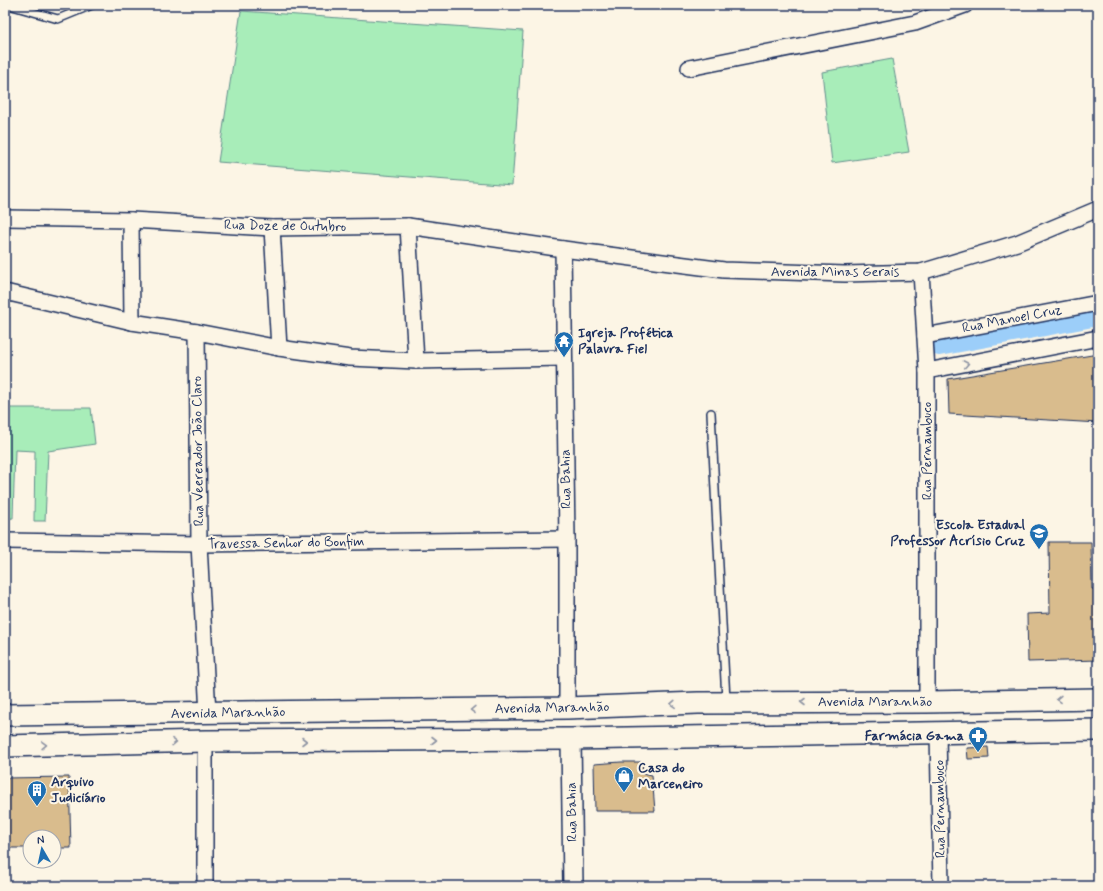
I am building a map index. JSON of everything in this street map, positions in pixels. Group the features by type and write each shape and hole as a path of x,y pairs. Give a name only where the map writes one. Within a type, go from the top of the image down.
{"main road":[{"name":"Avenida Maranhão","path":"5,715 208,714 567,708 698,703 927,702 1098,699"},
{"name":"Avenida Maranhão","path":"5,746 205,741 571,738 1098,730"}],"street":[{"path":"689,68 915,23 964,5"},
{"name":"Avenida Minas Gerais","path":"563,249 724,270 845,274 921,272 1017,243 1098,209"},
{"name":"Rua Doze de Outubro","path":"5,218 131,220 272,228 408,226 563,249"},
{"path":"131,220 132,322"},
{"path":"408,226 416,361"},
{"path":"272,228 279,348"},
{"name":"Rua Bahia","path":"563,249 567,538 567,708"},
{"name":"Rua Pernambuco","path":"921,272 927,371 927,702"},
{"path":"5,292 132,322 197,332 279,348 350,358 416,361 564,358"},
{"name":"Rua Manoel Cruz","path":"925,336 1098,303"},
{"name":"Rua Veereador João Claro","path":"197,332 199,544 208,714"},
{"path":"927,371 1098,338"},
{"name":"Travessa Senhor do Bonfim","path":"5,541 199,544 567,538"},
{"name":"Rua Pernambuco","path":"938,733 941,886"},
{"name":"Rua Bahia","path":"571,738 573,886"},
{"path":"205,741 205,886"}],"lane":[{"path":"9,5 58,19 92,5"},
{"path":"711,413 726,703"}],"green space":[{"path":"241,11 523,31 512,185 218,162"},
{"path":"892,59 909,152 832,163 822,72"},
{"path":"5,408 91,408 95,444 48,451 45,521 34,521 35,451 15,450 13,518 5,519"}],"building":[{"path":"1098,354 1098,423 949,414 948,379"},
{"path":"1049,542 1091,542 1092,589 1098,589 1098,660 1028,662 1027,614 1050,613"},
{"name":"Farmácia Gama","path":"988,747 989,758 968,759 967,748"},
{"name":"Casa do Marceneiro","path":"643,762 642,773 652,775 655,811 595,811 594,764"},
{"name":"Arquivo Judiciário","path":"69,777 71,848 62,848 62,829 22,829 22,848 5,848 5,778"}],"waterway":[{"path":"939,346 1098,316"}],"place":[{"name":"Igreja Profética Palavra Fiel","path":"564,358"},
{"name":"Escola Estadual Professor Acrísio Cruz","path":"1039,550"},
{"name":"Farmácia Gama","path":"978,753"},
{"name":"Casa do Marceneiro","path":"624,793"},
{"name":"Arquivo Judiciário","path":"37,807"}]}
